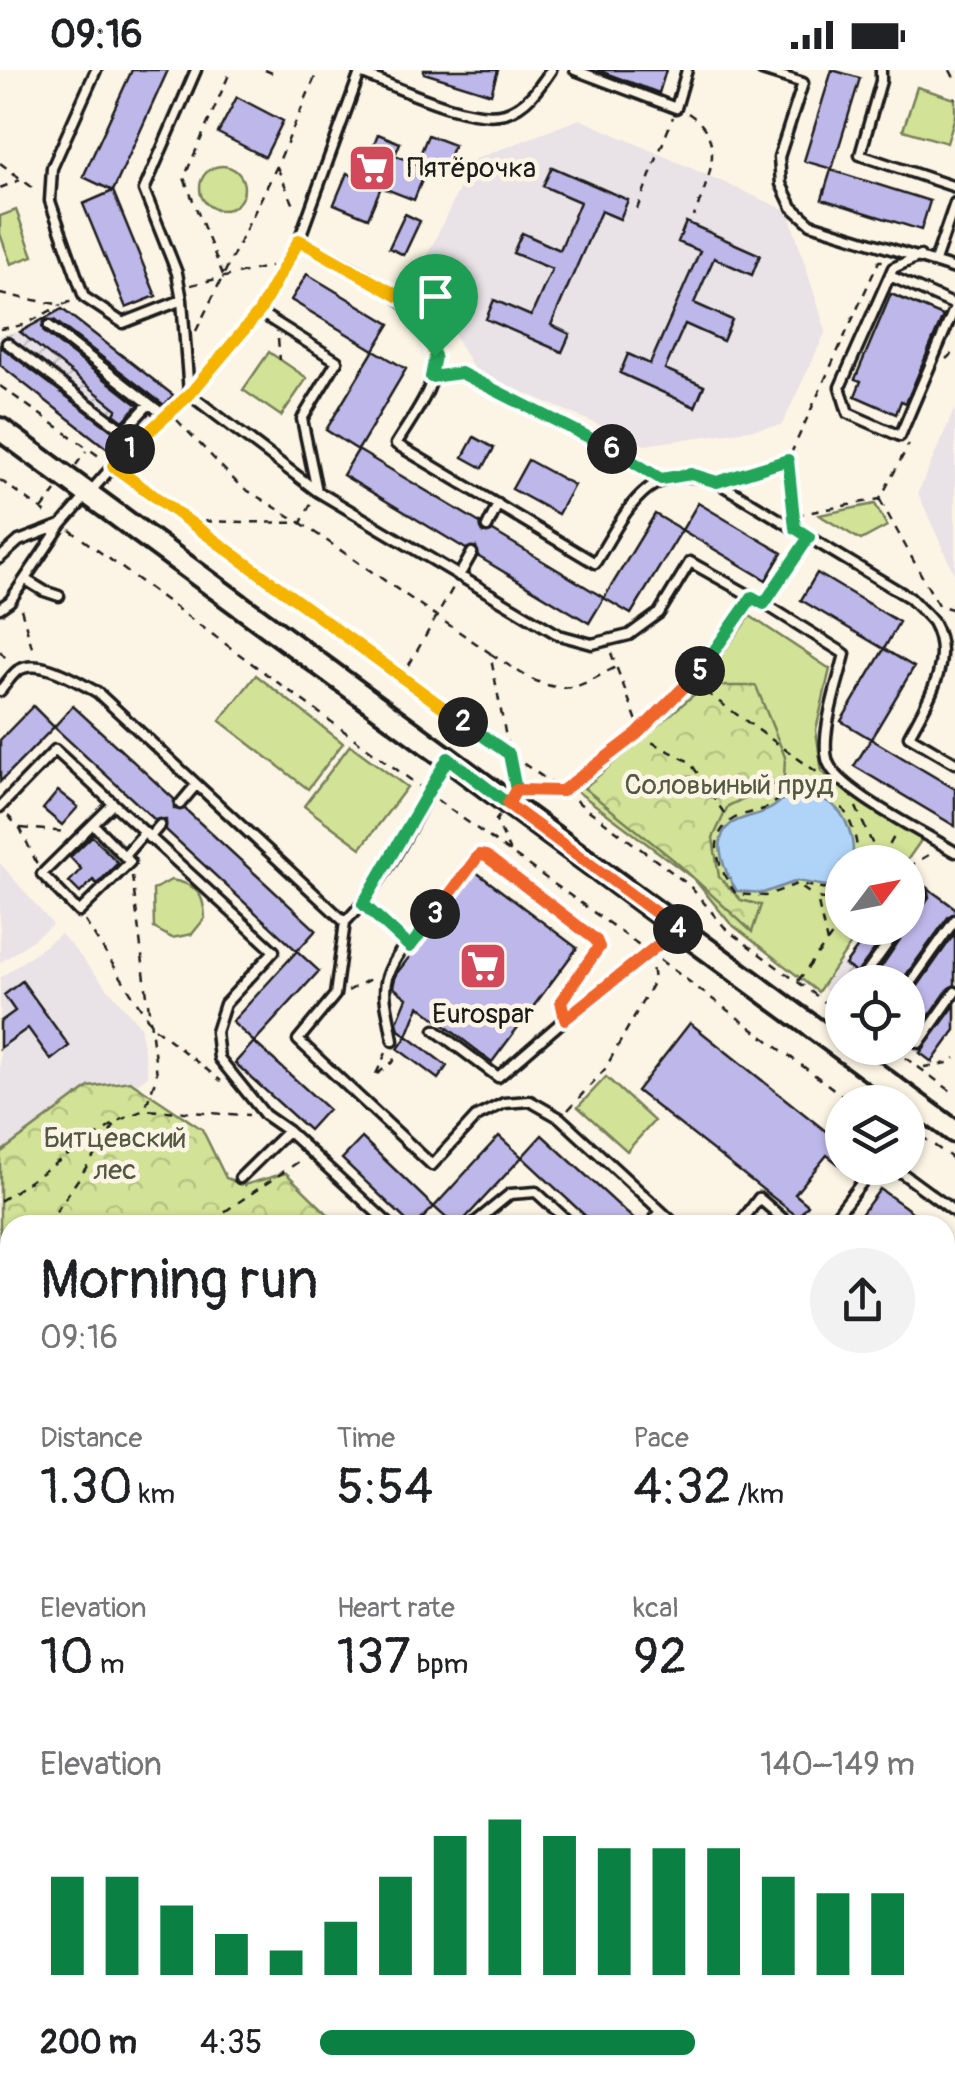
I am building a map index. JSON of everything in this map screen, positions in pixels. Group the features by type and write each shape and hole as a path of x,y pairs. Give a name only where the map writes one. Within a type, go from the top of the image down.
{"street":[{"path":"0,429 824,1035 876,1085"},
{"path":"925,1122 955,1132"}],"lane":[{"path":"96,70 52,168 50,201 84,297 123,324 182,300"},
{"path":"196,70 144,190 180,287 190,394 317,491 558,635 592,644 629,634 659,613 690,562 764,604 845,654 827,732 828,762 847,786 955,852"},
{"path":"0,608 26,580 62,524 113,466 190,394 259,312 299,240 360,72 474,114 505,113 530,99 551,70"},
{"path":"575,70 676,108 687,70"},
{"path":"762,70 804,83 779,158 781,184 792,206 812,224 955,269"},
{"path":"881,70 882,80 860,155 955,186"},
{"path":"935,261 955,203"},
{"path":"299,240 405,300 426,328 435,356 430,388 396,444 595,563 634,498 661,479 691,474 717,482 910,598 933,623 943,652 938,683 908,736 955,763"},
{"path":"890,276 955,306 900,436 848,414 840,387 893,268 920,256"},
{"path":"259,312 337,361 302,419 317,491"},
{"path":"49,326 149,404 167,413"},
{"path":"7,343 124,431 149,404"},
{"path":"487,528 498,504"},
{"path":"0,558 19,541 62,524"},
{"path":"764,604 809,537"},
{"path":"459,576 472,553"},
{"path":"26,580 59,596"},
{"path":"0,691 16,672 37,667 97,692 344,922"},
{"path":"0,807 55,750 274,951 225,1004 216,1032 219,1058 265,1115 288,1131 379,1215"},
{"path":"448,758 363,904 344,922 335,995 298,1040 432,1165 476,1117 504,1103 530,1101 560,1118 664,1215"},
{"path":"180,804 196,786"},
{"path":"113,804 42,874 79,912 160,825"},
{"path":"94,824 127,859"},
{"path":"363,904 410,947 479,855 486,856 596,940 599,947 561,1001 565,1019"},
{"path":"923,965 955,920"},
{"path":"435,1030 498,1077 679,930"},
{"path":"391,1043 384,982 405,945"},
{"path":"925,1034 955,992"},
{"path":"240,1178 288,1131"},
{"path":"841,1215 861,1185"},
{"path":"918,1185 955,1212"},
{"path":"484,1215 510,1194 536,1192 561,1215"},
{"path":"746,1215 759,1198 779,1215"},
{"path":"658,1215 661,1212"}],"path":[{"path":"224,277 184,178 231,70"},
{"path":"265,70 272,73"},
{"path":"186,350 224,277 318,70"},
{"path":"950,70 955,80"},
{"path":"637,209 676,108 698,119 713,148 712,167 694,216"},
{"path":"0,163 50,201"},
{"path":"276,166 304,227"},
{"path":"0,188 22,180"},
{"path":"880,499 795,516 788,460 879,262 920,256"},
{"path":"180,287 287,262"},
{"path":"0,294 62,304"},
{"path":"0,330 24,324 84,297"},
{"path":"276,323 280,360"},
{"path":"942,363 955,351"},
{"path":"431,377 461,373 588,434 661,479"},
{"path":"0,386 562,791 689,886 727,930 825,1000"},
{"path":"167,413 240,486 524,675 550,686 572,687 616,667"},
{"path":"880,499 909,444"},
{"path":"717,482 788,460"},
{"path":"300,523 317,491"},
{"path":"880,499 938,606 955,610"},
{"path":"186,521 300,523"},
{"path":"402,679 459,576"},
{"path":"16,592 37,667"},
{"path":"490,653 516,790 562,791 639,732 692,682 752,597"},
{"path":"606,640 639,732 690,762 730,821"},
{"path":"0,651 16,672"},
{"path":"692,682 832,783 822,796"},
{"path":"825,889 797,884 764,896 736,894 722,874 716,848 723,828 730,821 764,808 795,786 836,800 854,830 857,845"},
{"path":"846,797 858,810 873,845"},
{"path":"508,804 496,820 511,856"},
{"path":"0,807 20,828 42,874"},
{"path":"890,845 903,821"},
{"path":"20,828 84,833"},
{"path":"925,857 944,845"},
{"path":"127,859 158,1076 144,1110"},
{"path":"797,884 825,899"},
{"path":"817,898 825,935"},
{"path":"79,912 153,1028 227,1086"},
{"path":"797,982 826,945"},
{"path":"560,1118 605,1069 654,981 650,953"},
{"path":"335,995 390,966"},
{"path":"391,1043 394,1061 376,1074 383,1059 391,1043"},
{"path":"921,1068 955,1058"},
{"path":"917,1065 955,1094"},
{"path":"0,1201 118,1121 144,1110 265,1115"},
{"path":"54,1215 118,1121"},
{"path":"925,1131 955,1160"},
{"path":"221,1215 312,1153"}],"shaded area":[{"path":"580,119 788,211 826,331 782,425 645,445 475,371 419,273 473,160"},
{"path":"62,309 173,395 117,456 0,365 0,335 20,332"},
{"path":"955,408 955,576 918,493"},
{"path":"0,863 53,925 0,963"},
{"path":"925,887 955,908 955,1030 932,1062 925,1057 925,965 838,965 841,961 846,964 860,945 925,945"},
{"path":"61,934 140,1026 148,1076 0,1182 0,978"}],"green space":[{"path":"917,87 955,99 955,116 947,143 903,130"},
{"path":"222,166 237,173 244,188 237,203 222,210 207,203 200,188 207,173"},
{"path":"16,210 33,256 11,264 0,234 0,216"},
{"path":"269,352 307,378 281,416 243,390"},
{"path":"875,504 887,526 861,540 819,515"},
{"name":"Соловьиный пруд","path":"750,616 830,669 816,730 822,772 922,839 918,845 825,845 825,945 850,945 837,965 825,965 825,982 818,992 730,923 694,879 574,789 637,742 702,682"},
{"path":"256,675 343,743 308,789 220,721"},
{"path":"704,686 756,686 785,757 784,779 728,806 713,838 719,877 741,900 761,905 752,932 675,861 584,788"},
{"path":"350,745 407,787 361,848 304,806"},
{"path":"171,880 197,891 205,918 192,934 172,938 154,928 153,890"},
{"path":"606,1077 654,1121 627,1151 578,1107"},
{"name":"Битцевский лес","path":"130,1081 202,1129 226,1178 244,1185 286,1173 329,1215 0,1215 0,1153 89,1087"}],"water":[{"path":"796,790 835,807 845,820 852,845 825,845 825,886 797,881 763,893 737,891 720,848 724,831 736,821 770,809"}],"building":[{"path":"132,70 168,70 113,191 83,177"},
{"path":"424,70 498,70 491,94"},
{"path":"597,70 666,70 659,93"},
{"path":"832,70 860,78 832,169 804,161"},
{"path":"237,97 283,121 265,157 218,133"},
{"path":"378,134 400,143 395,155 416,164 428,135 454,145 444,169 429,163 414,200 381,187 368,218 334,204 347,173 353,176 361,157 367,160"},
{"path":"552,167 628,200 620,219 601,211 551,325 570,334 562,352 486,319 494,300 531,316 552,269 513,253 522,233 560,250 580,202 543,186"},
{"path":"831,170 930,201 921,230 822,199"},
{"path":"113,191 156,296 126,308 83,204"},
{"path":"405,214 420,221 404,255 389,248"},
{"path":"686,222 760,255 752,275 714,258 694,303 732,320 723,341 685,324 665,369 704,386 695,407 620,373 628,354 650,364 700,251 678,242"},
{"path":"307,274 390,324 374,350 291,300"},
{"path":"891,294 943,316 906,403 901,401 896,414 855,396 861,381 855,379"},
{"path":"62,309 173,395 164,405 54,320 45,320 44,332 138,405 123,421 114,414 117,409 20,332"},
{"path":"0,346 125,444 114,454 0,365"},
{"path":"374,350 406,369 358,450 326,430"},
{"path":"474,437 494,448 483,468 463,457"},
{"path":"358,450 480,523 483,533 493,531 604,598 589,623 479,557 476,547 466,549 343,475"},
{"path":"528,460 574,485 558,514 512,489"},
{"path":"698,503 782,553 766,580 682,530"},
{"path":"655,514 682,530 631,614 604,598"},
{"path":"817,573 899,622 884,649 801,600"},
{"path":"884,649 914,667 871,739 841,721"},
{"path":"33,706 54,727 0,782 0,740"},
{"path":"73,706 174,799 174,809 185,809 316,930 297,951 166,830 166,820 155,820 54,727"},
{"path":"871,739 955,789 955,826 854,766"},
{"path":"58,791 78,807 62,825 43,809"},
{"path":"92,836 118,863 97,884 93,880 80,893 69,882 81,869 70,857"},
{"name":"Eurospar","path":"476,872 577,948 492,1062 419,1006 407,1036 399,1030 397,1022 407,998 393,987 396,974"},
{"path":"925,886 955,908 955,913 913,965 883,965 896,945 925,945"},
{"path":"955,933 955,985 925,1022 925,976"},
{"path":"860,945 878,945 863,965 845,965"},
{"path":"297,951 319,971 254,1042 232,1022"},
{"path":"22,981 69,1046 51,1060 28,1028 0,1048 0,1022 15,1011 4,995"},
{"path":"955,1005 955,1030 932,1062 925,1057 925,1046"},
{"path":"690,1023 825,1130 825,1157 795,1194 808,1205 795,1215 637,1091"},
{"path":"407,1036 447,1066 438,1079 398,1049"},
{"path":"254,1042 328,1109 309,1130 235,1063"},
{"path":"542,1135 629,1215 584,1215 522,1157"},
{"path":"499,1136 522,1157 468,1215 443,1215 434,1207"},
{"path":"362,1138 434,1207 426,1215 401,1215 342,1159"},
{"path":"880,1189 915,1215 861,1215"}],"place":[{"name":"Пятёрочка","path":"372,168"},
{"name":"Eurospar","path":"483,966"}],"route":[{"path":"435,356 426,328 405,300 299,240 259,312 190,394 113,466 509,754 516,790 508,804 448,758 363,904 410,947 479,855 486,856 596,940 599,947 561,1001 565,1019 679,930 508,804 516,790 562,791 637,734 692,682 752,597 764,604 809,537 795,528 788,460 717,482 691,474 661,479 588,434 461,373 431,377 435,356"}]}
